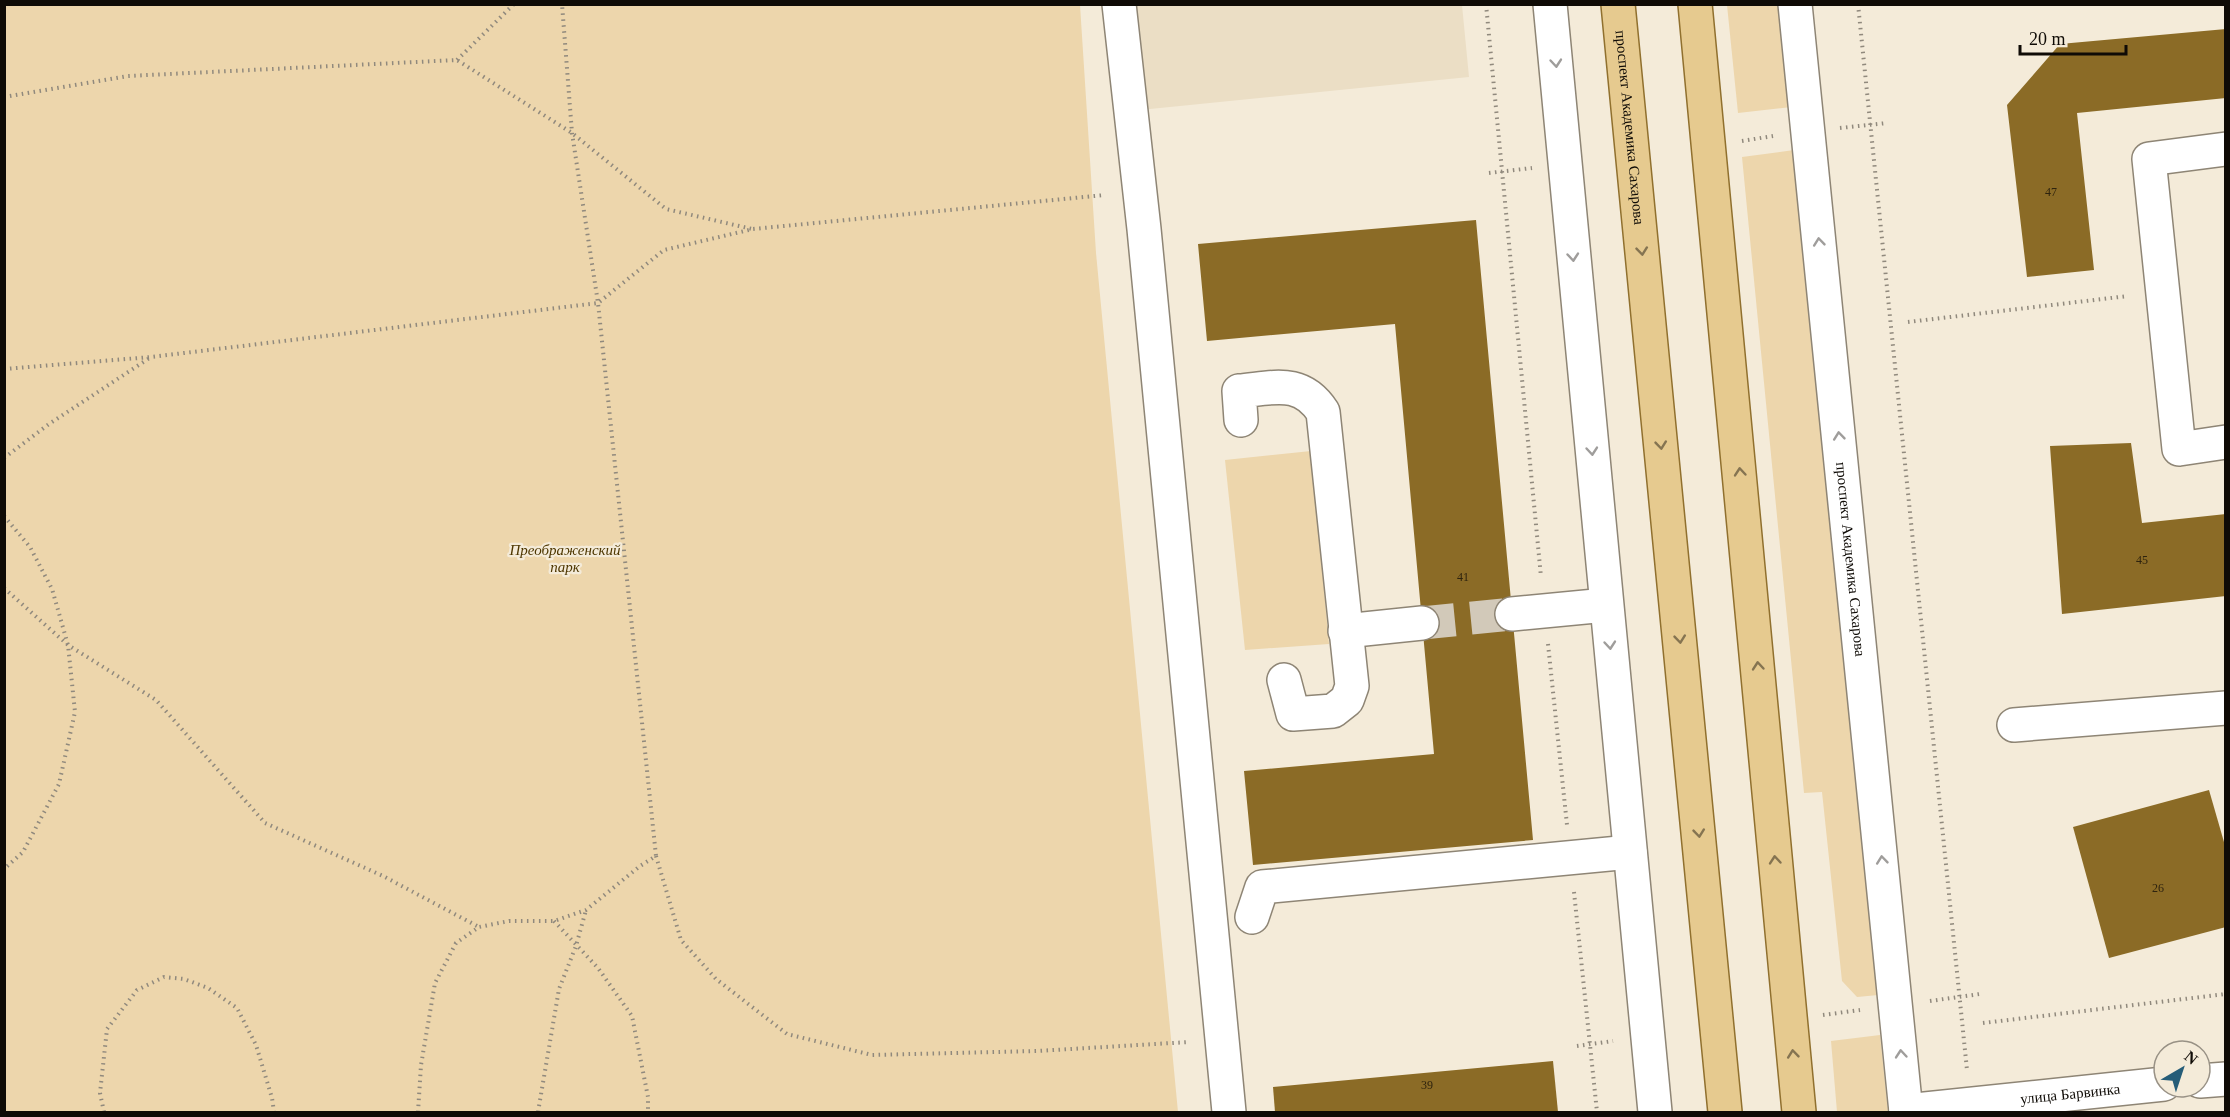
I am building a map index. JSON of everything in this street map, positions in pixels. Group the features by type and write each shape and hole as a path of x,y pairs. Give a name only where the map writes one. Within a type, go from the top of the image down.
{"main road":[{"name":"проспект Академика Сахарова","path":"1617,4 1725,1113"},
{"path":"1695,4 1799,1113"}],"street":[{"path":"1119,4 1229,1113"},
{"path":"1550,4 1655,1113"},
{"name":"проспект Академика Сахарова","path":"1795,4 1906,1112"},
{"path":"2226,149 2149,159 2179,449 2226,442"},
{"path":"1241,420 1239,391 1291,387 1314,398 1323,412 1352,686 1347,700 1333,711 1293,714 1284,680"},
{"path":"1528,613 1606,605"},
{"path":"1345,631 1422,623"},
{"path":"2014,725 2226,708"},
{"path":"1252,918 1262,887 1380,865 1570,858 1630,852"},
{"name":"улица Барвинка","path":"1906,1112 2152,1085"}],"path":[{"path":"457,60 514,4"},
{"path":"562,4 572,133 598,303 656,856 681,940 716,979 787,1034 872,1055 1037,1051 1222,1040"},
{"path":"1486,4 1528,613 1570,858 1598,1113"},
{"path":"1858,4 1878,220 1986,1102"},
{"path":"4,97 128,76 457,60 572,133 666,209 753,229"},
{"path":"4,369 151,357 598,303 664,250 753,229 1139,192"},
{"path":"1908,322 2163,291"},
{"path":"4,458 49,424 151,357"},
{"path":"4,516 30,547 52,589 68,645 75,712 59,784 22,852 4,868"},
{"path":"4,588 68,645 156,700 265,823 383,876 479,927"},
{"path":"418,1113 421,1065 435,983 456,943 479,927 509,921 554,921 586,910 640,866 656,856"},
{"path":"538,1113 559,989 576,946 586,910"},
{"path":"554,921 598,968 632,1016 648,1097 648,1113"},
{"path":"104,1113 100,1093 107,1029 137,990 164,977 184,979 208,988 237,1008 256,1045 272,1098 274,1113"},
{"path":"1983,1023 2226,994"}],"shaded area":[{"path":"1129,5 1462,5 1469,77 1140,110"}],"green space":[{"name":"Преображенский парк","path":"5,4 1080,5 1096,253 1178,1112 5,1112"},
{"path":"1727,5 1782,5 1792,107 1738,113"},
{"path":"1794,150 1878,995 1857,997 1842,981 1822,792 1804,793 1742,157"},
{"path":"1311,451 1329,644 1245,650 1225,460"},
{"path":"1880,1035 1888,1112 1837,1112 1831,1041"}],"building":[{"path":"2226,29 2226,98 2077,113 2094,270 2027,277 2007,105 2060,44"},
{"path":"1476,220 1533,840 1253,865 1244,771 1434,754 1395,324 1207,341 1198,244"},
{"path":"2131,443 2142,523 2226,514 2226,596 2062,614 2050,446"},
{"path":"2209,790 2226,849 2226,927 2109,958 2073,827"},
{"path":"1553,1061 1558,1112 1275,1112 1273,1087"}],"tunnel":[{"path":"1422,623 1512,614"}]}
